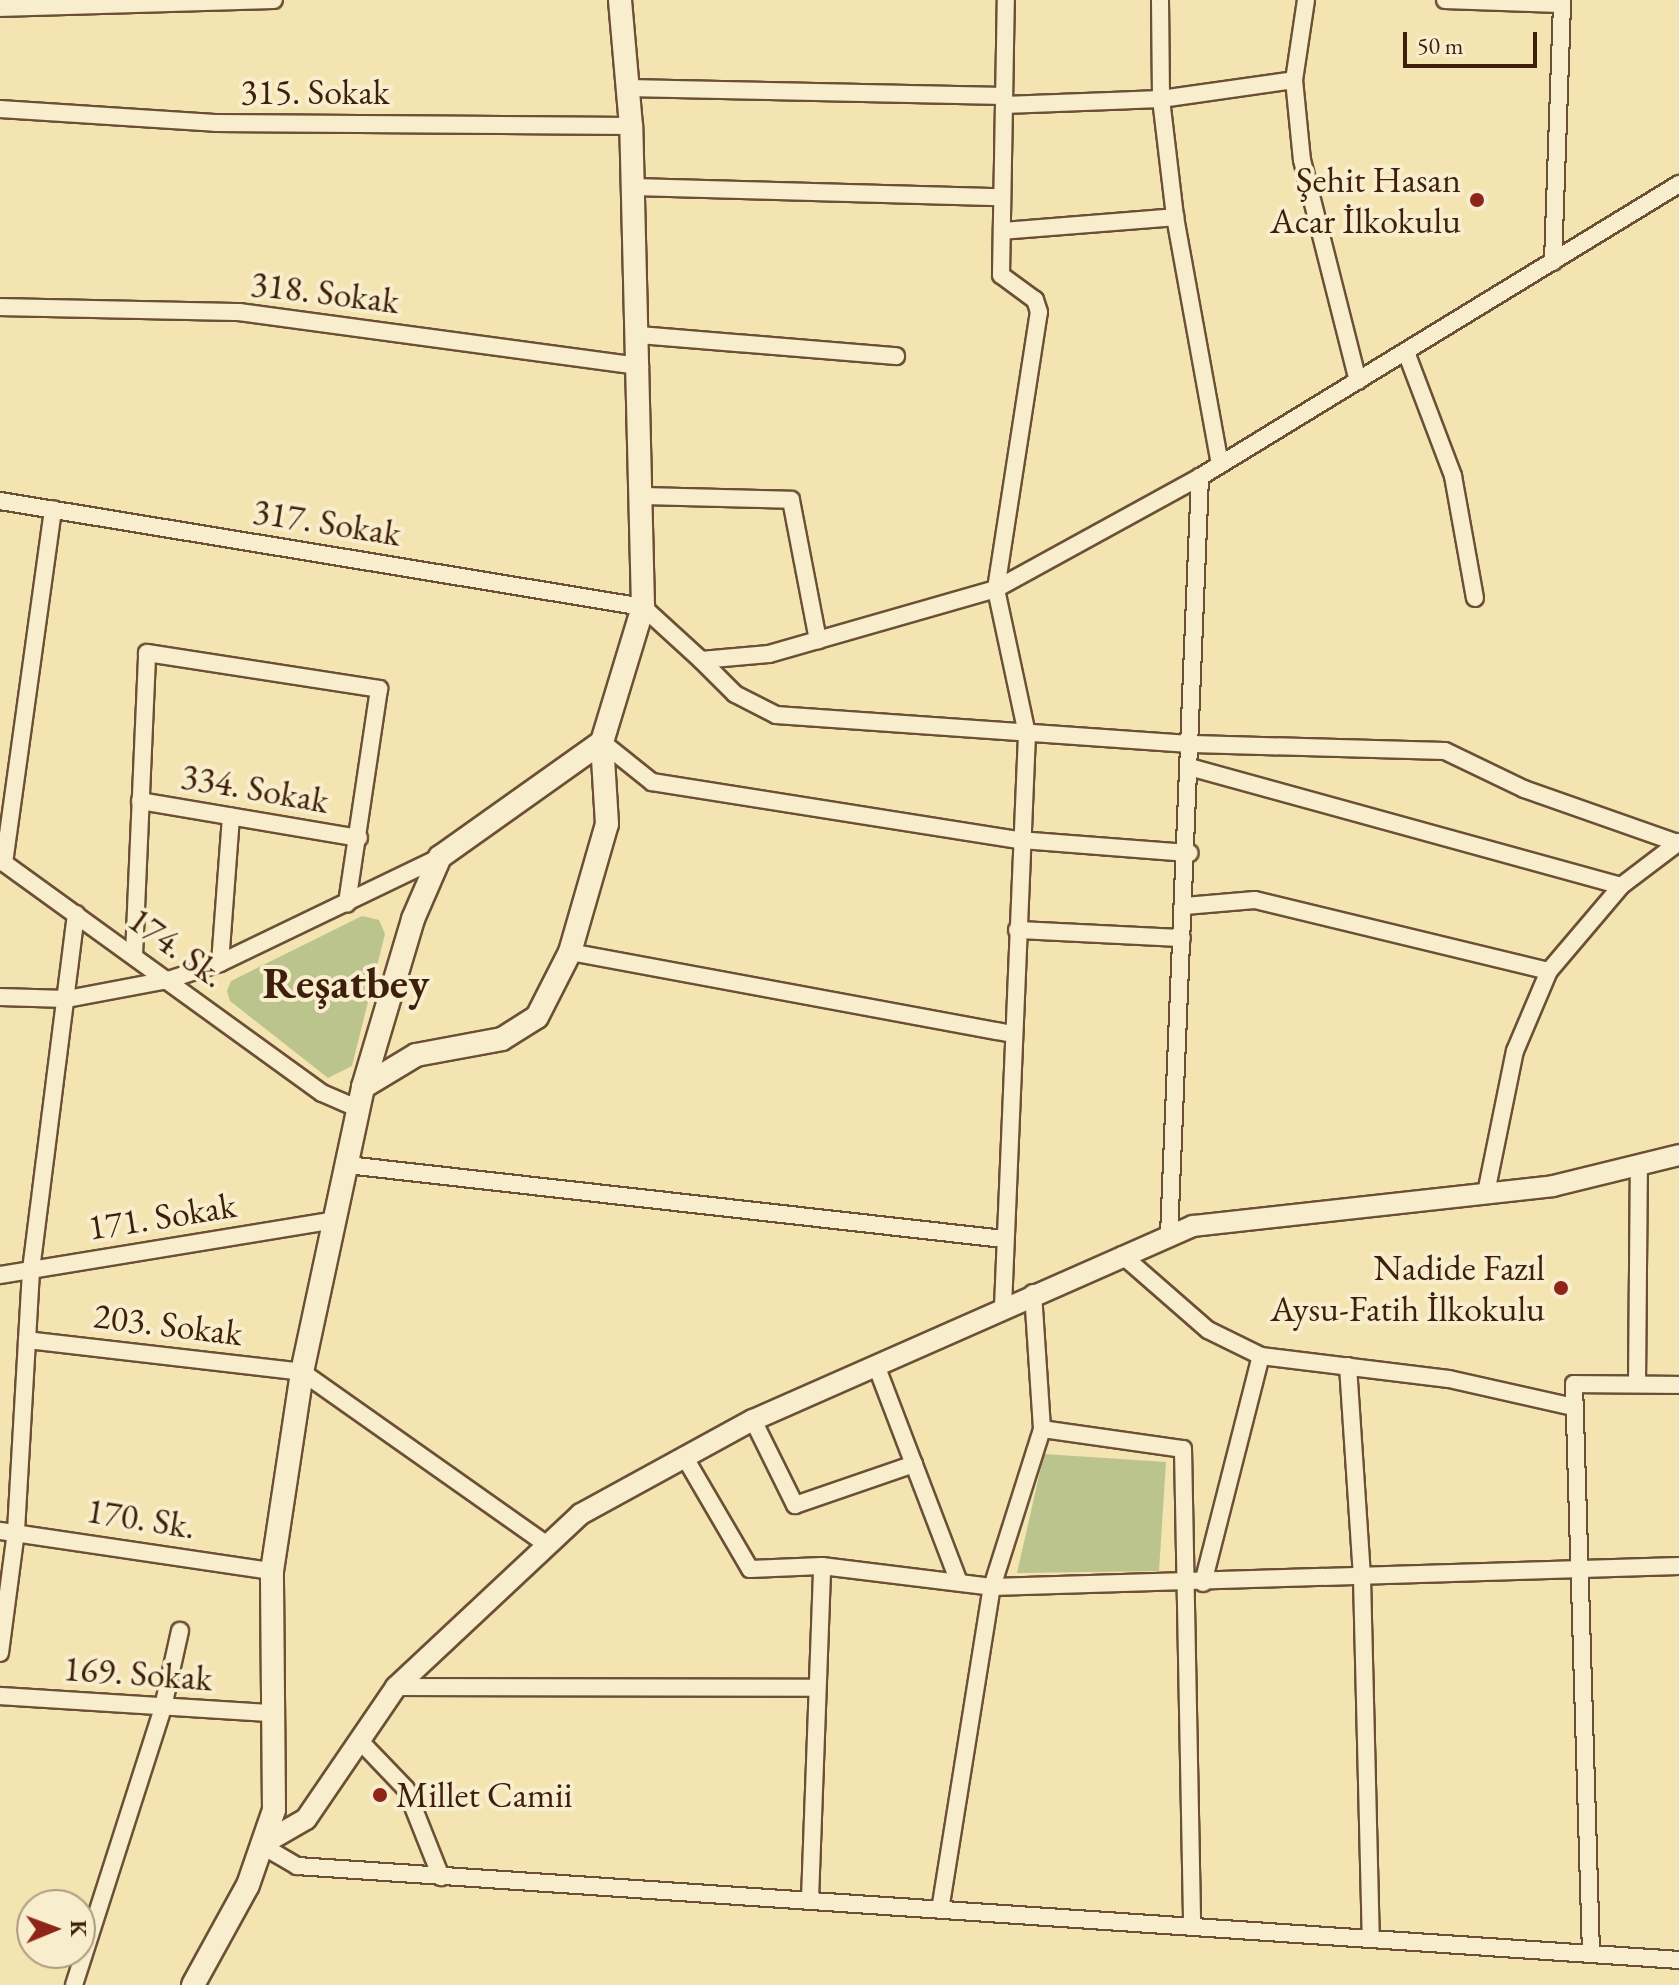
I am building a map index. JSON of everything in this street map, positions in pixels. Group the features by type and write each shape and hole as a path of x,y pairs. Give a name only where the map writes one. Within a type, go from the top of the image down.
{"main road":[{"path":"361,1098 416,1055 502,1039 537,1017 570,952 607,824 602,742 643,607 639,335 631,126 620,0"},
{"path":"193,1985 248,1885 274,1810 272,1571 302,1372 361,1098 413,919 440,857 602,742"}],"street":[{"path":"0,8 274,0"},
{"path":"1003,1307 1020,840 1027,734 996,589 1039,312 1035,300 1001,275 1006,0"},
{"path":"1160,0 1161,99 1175,217 1220,464"},
{"path":"1306,0 1294,80 1302,160 1358,381"},
{"path":"1445,0 1560,2 1553,262"},
{"path":"627,88 1004,101 1161,99 1294,80"},
{"name":"315. Sokak","path":"0,109 215,123 631,126"},
{"path":"701,660 769,654 996,589 1200,477 1679,184"},
{"path":"633,187 1001,197"},
{"path":"1002,231 1175,217"},
{"name":"318. Sokak","path":"0,307 239,312 640,366"},
{"path":"639,335 896,356"},
{"path":"1406,352 1453,476 1475,598"},
{"path":"1169,1236 1182,938 1190,853 1200,477"},
{"path":"642,496 791,500 818,640"},
{"name":"317. Sokak","path":"0,501 643,607"},
{"path":"2,861 53,509"},
{"path":"643,607 735,694 776,715 1193,744 1445,751 1524,789 1678,843"},
{"path":"134,955 147,653 379,689 347,904"},
{"path":"602,742 652,782 1020,840 1190,853"},
{"path":"1193,768 1621,886"},
{"name":"334. Sokak","path":"140,801 359,838"},
{"path":"220,963 231,816"},
{"path":"1486,1193 1515,1051 1549,971 1621,886 1678,843"},
{"path":"0,997 67,999 168,980 220,963 440,857"},
{"name":"174. Sk.","path":"2,861 322,1093 361,1098"},
{"path":"1185,906 1255,900 1549,971"},
{"path":"0,1653 31,1270 76,914"},
{"path":"1017,930 1182,938"},
{"path":"570,952 1012,1034"},
{"path":"1679,1155 1486,1193 1193,1226 1033,1293 753,1420 581,1514 396,1687 306,1819 261,1845 297,1866 810,1899 941,1904 1679,1960"},
{"path":"347,1165 1004,1239"},
{"path":"1637,1383 1639,1165"},
{"name":"171. Sokak","path":"0,1275 335,1220"},
{"path":"1122,1255 1208,1330 1261,1356 1449,1379 1573,1407"},
{"path":"941,1904 992,1587 1042,1429 1033,1293"},
{"name":"203. Sokak","path":"27,1340 302,1372"},
{"path":"1203,1583 1261,1356"},
{"path":"876,1365 959,1582"},
{"path":"1348,1366 1362,1578 1371,1936"},
{"path":"302,1372 547,1545"},
{"path":"1591,1953 1574,1384 1679,1385"},
{"path":"753,1420 795,1505 914,1464"},
{"path":"1042,1429 1183,1449 1182,1584 1192,1923"},
{"path":"684,1456 750,1569 822,1566 992,1587 1182,1584 1679,1566"},
{"name":"170. Sk.","path":"8,1531 272,1571"},
{"path":"810,1899 822,1566"},
{"path":"74,1985 163,1707 180,1631"},
{"path":"396,1687 817,1688"},
{"name":"169. Sokak","path":"0,1696 272,1713"},
{"path":"360,1741 406,1789 441,1877"}],"green space":[{"path":"362,916 379,920 385,934 352,1066 328,1078 230,1001 227,991 231,981"},
{"path":"1044,1454 1166,1462 1159,1571 1017,1573"}],"place":[{"name":"Şehit Hasan Acar İlkokulu","path":"1477,200"},
{"name":"Nadide Fazıl Aysu-Fatih İlkokulu","path":"1561,1288"},
{"name":"Millet Camii","path":"380,1795"}],"district":[{"name":"Reşatbey","path":"346,983"}]}
